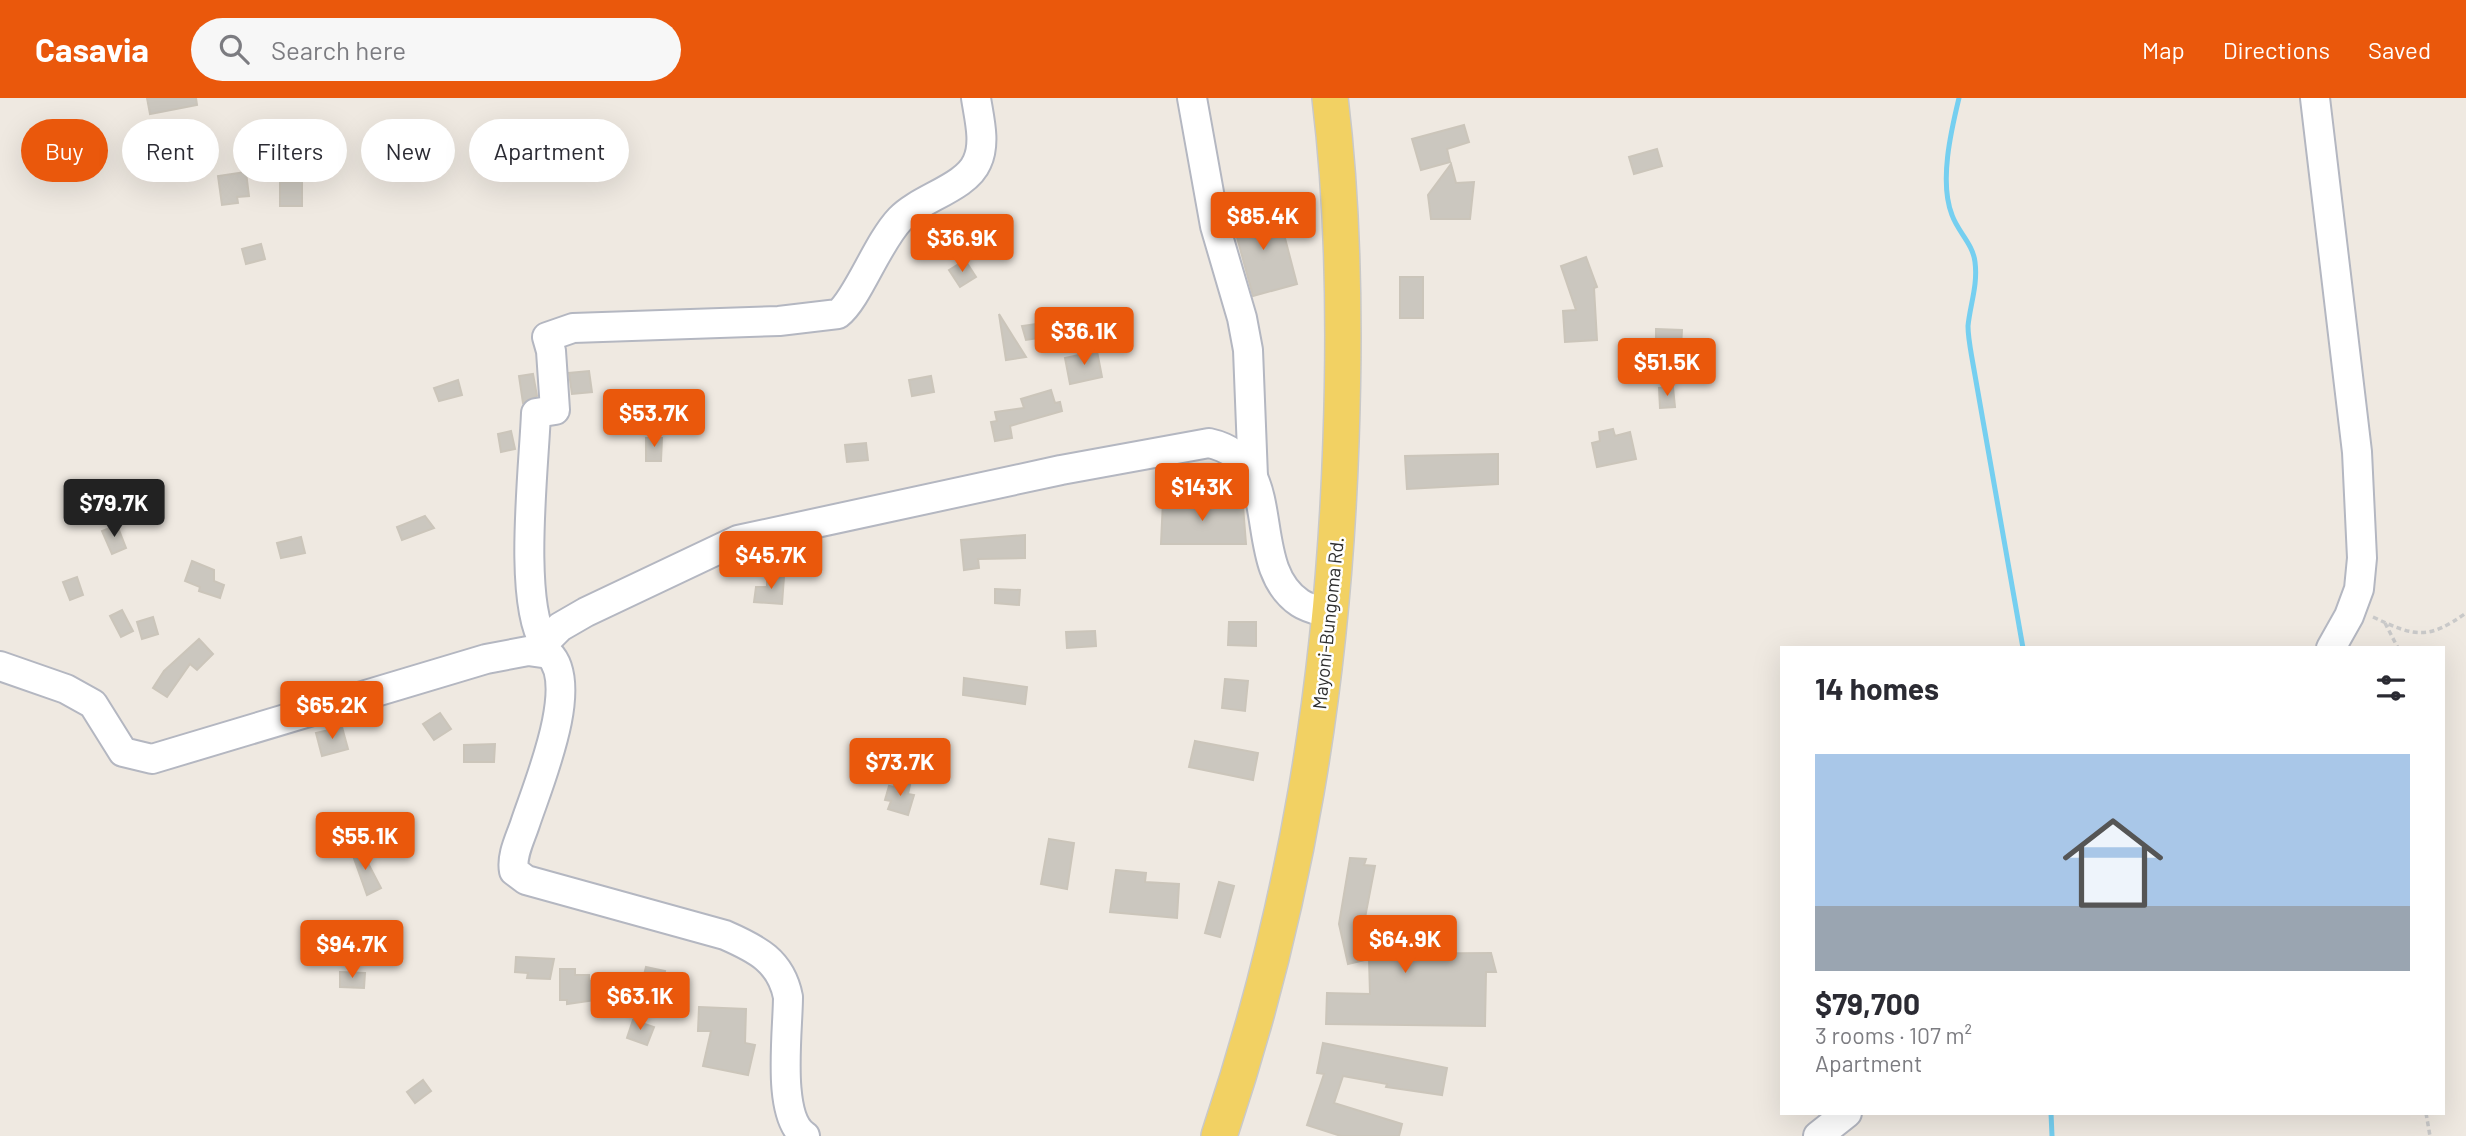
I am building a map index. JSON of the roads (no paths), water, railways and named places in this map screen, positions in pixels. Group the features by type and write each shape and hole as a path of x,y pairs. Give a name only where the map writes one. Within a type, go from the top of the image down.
{"main road":[{"name":"Mayoni-Bungoma Rd.","path":"1219,1136 1269,974 1286,902 1305,804 1325,674 1331,614 1344,368 1341,213 1330,98"}],"street":[{"path":"798,1134 788,1109 786,1092 788,997 785,982 769,959 754,948 725,935 526,880 514,872 516,850 547,759 560,706 559,668 540,646 529,584 536,413 555,410 551,351 547,337 573,328 779,321 838,314 848,304 883,240 899,220 914,206 961,180 974,169 981,144 976,98"},
{"path":"1192,98 1215,226 1242,318 1248,351 1253,478"},
{"path":"2315,98 2357,452 2362,558 2359,589 2332,646"},
{"path":"0,666 82,697 100,713 123,752 152,759 486,659 540,646 560,627 629,589 737,540 776,529 1191,444 1224,446 1246,463 1253,478 1278,576 1300,603 1331,614"},
{"path":"1818,1136 1844,1115"}],"waterway":[{"path":"1959,98 1948,156 1946,187 1952,215 1971,249 1975,262 1969,340 2023,646"},
{"path":"2051,1115 2052,1136"}]}
